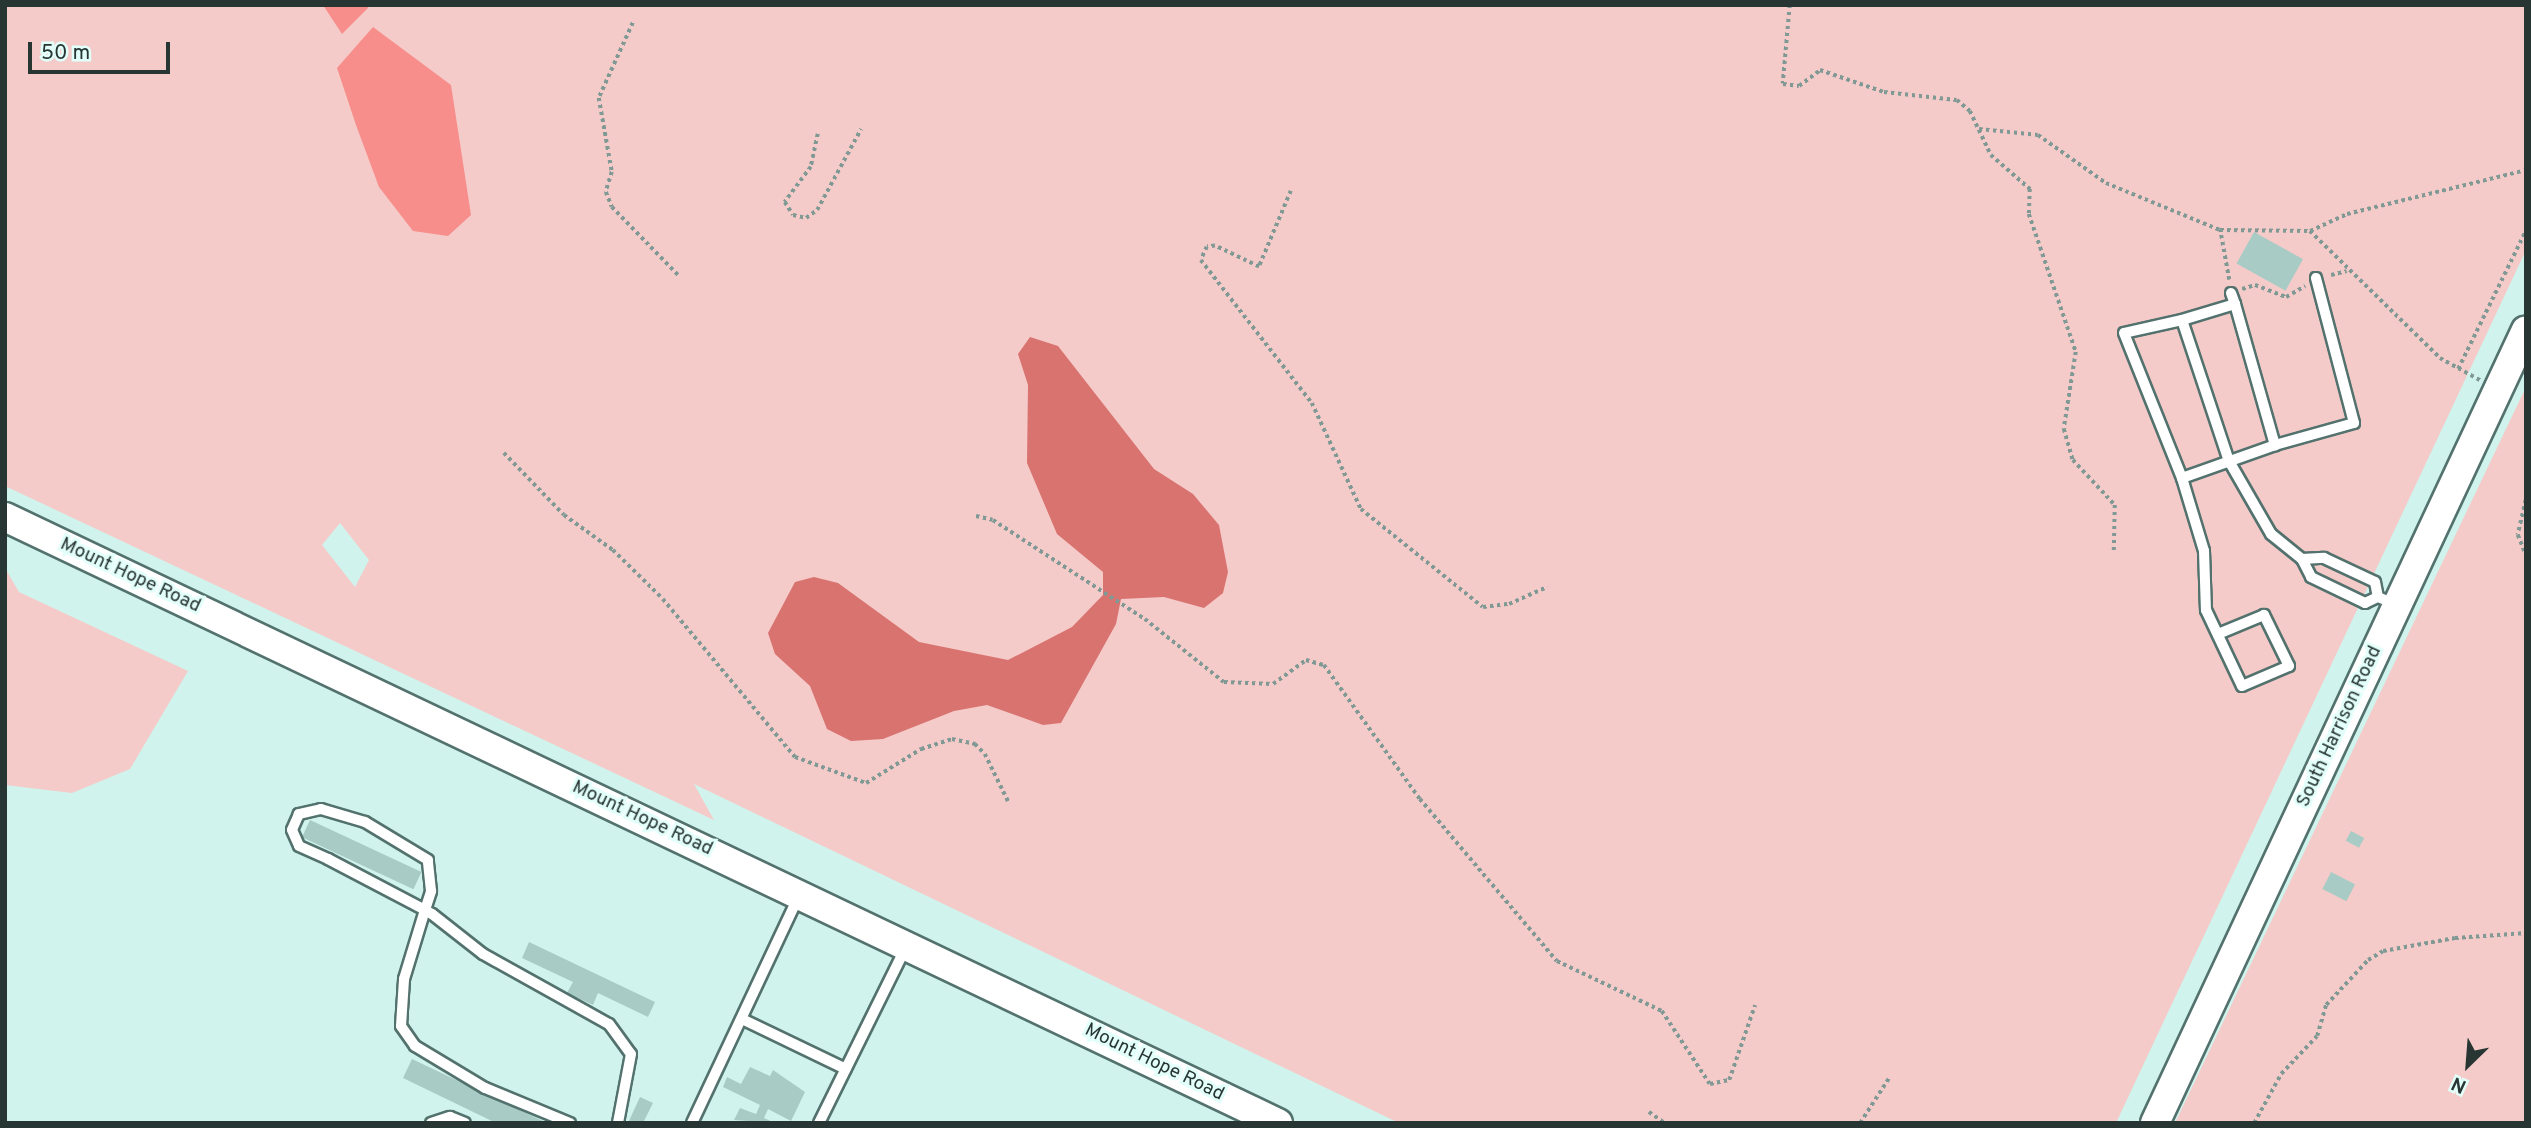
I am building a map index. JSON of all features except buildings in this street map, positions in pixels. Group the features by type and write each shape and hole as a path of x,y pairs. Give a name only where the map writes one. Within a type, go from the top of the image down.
{"street":[{"name":"South Harrison Road","path":"2155,1123 2388,601 2526,330"},
{"name":"Mount Hope Road","path":"5,517 800,893 1278,1123"}],"lane":[{"path":"2182,478 2275,445 2354,423 2316,278"},
{"path":"2218,635 2264,615 2289,666 2242,686 2206,610 2204,551 2182,478 2124,334 2182,320 2233,298 2275,445"},
{"path":"2182,320 2229,461 2272,534 2302,559 2311,577 2365,603 2388,601 2375,582 2324,558 2302,559"},
{"path":"570,1123 485,1088 415,1046 401,1026 404,979 425,910 428,860 365,822 321,809 299,814 292,830 299,846 425,910 483,954 609,1024 631,1054 618,1123"},
{"path":"692,1123 800,893"},
{"path":"819,1123 907,944"},
{"path":"742,1019 846,1069"},
{"path":"431,1123 450,1117 465,1123"}],"path":[{"path":"1790,5 1783,84 1799,86 1815,72 1834,72 1884,92 1957,100 1978,129 1991,155 2030,189 2029,214 2076,352 2064,429 2073,460 2115,505 2114,551"},
{"path":"633,23 599,98 612,172 606,192 612,207 680,277"},
{"path":"818,134 811,167 785,202 793,215 806,218 861,129"},
{"path":"1978,129 2038,135 2106,183 2220,230"},
{"path":"2310,231 2347,214 2526,170"},
{"path":"1291,191 1259,267 1215,246 1207,247 1201,260 1312,403 1361,509 1483,607 1509,604 1547,587"},
{"path":"2457,370 2526,230"},
{"path":"2233,298 2255,285 2292,296 2316,278"},
{"path":"504,453 663,599 795,757 866,783 952,739 975,744 985,754 1009,803"},
{"path":"2526,500 2518,535 2526,555"},
{"path":"976,516 1004,527 1132,610 1234,686 1273,684 1307,660 1324,665 1420,799 1556,961 1662,1011 1710,1084 1729,1080 1755,1005"},
{"path":"2254,1123 2281,1074 2317,1036 2326,1006 2368,960 2384,951 2455,938 2526,933"},
{"path":"1860,1123 1889,1078"},
{"path":"1649,1111 1665,1123"}],"shaded area":[{"path":"5,5 2526,5 2526,250 2116,1123 1399,1123 694,784 714,820 5,486","holes":["340,523 369,560 355,587 322,545"]},
{"path":"323,5 368,5 368,8 342,34"},
{"path":"373,27 451,85 471,215 448,236 413,231 379,187 356,125 337,68"},
{"path":"1030,337 1058,346 1154,469 1193,494 1219,525 1228,572 1223,593 1204,608 1164,597 1121,599 1116,624 1061,723 1043,725 987,705 954,711 883,739 851,741 827,729 810,686 775,654 768,633 795,582 814,577 838,583 919,642 1008,660 1072,627 1103,595 1103,572 1057,534 1027,463 1028,385 1018,354"},
{"path":"2526,387 2526,1123 2175,1123"},
{"path":"5,568 19,592 188,671 130,769 72,793 5,785"}]}
